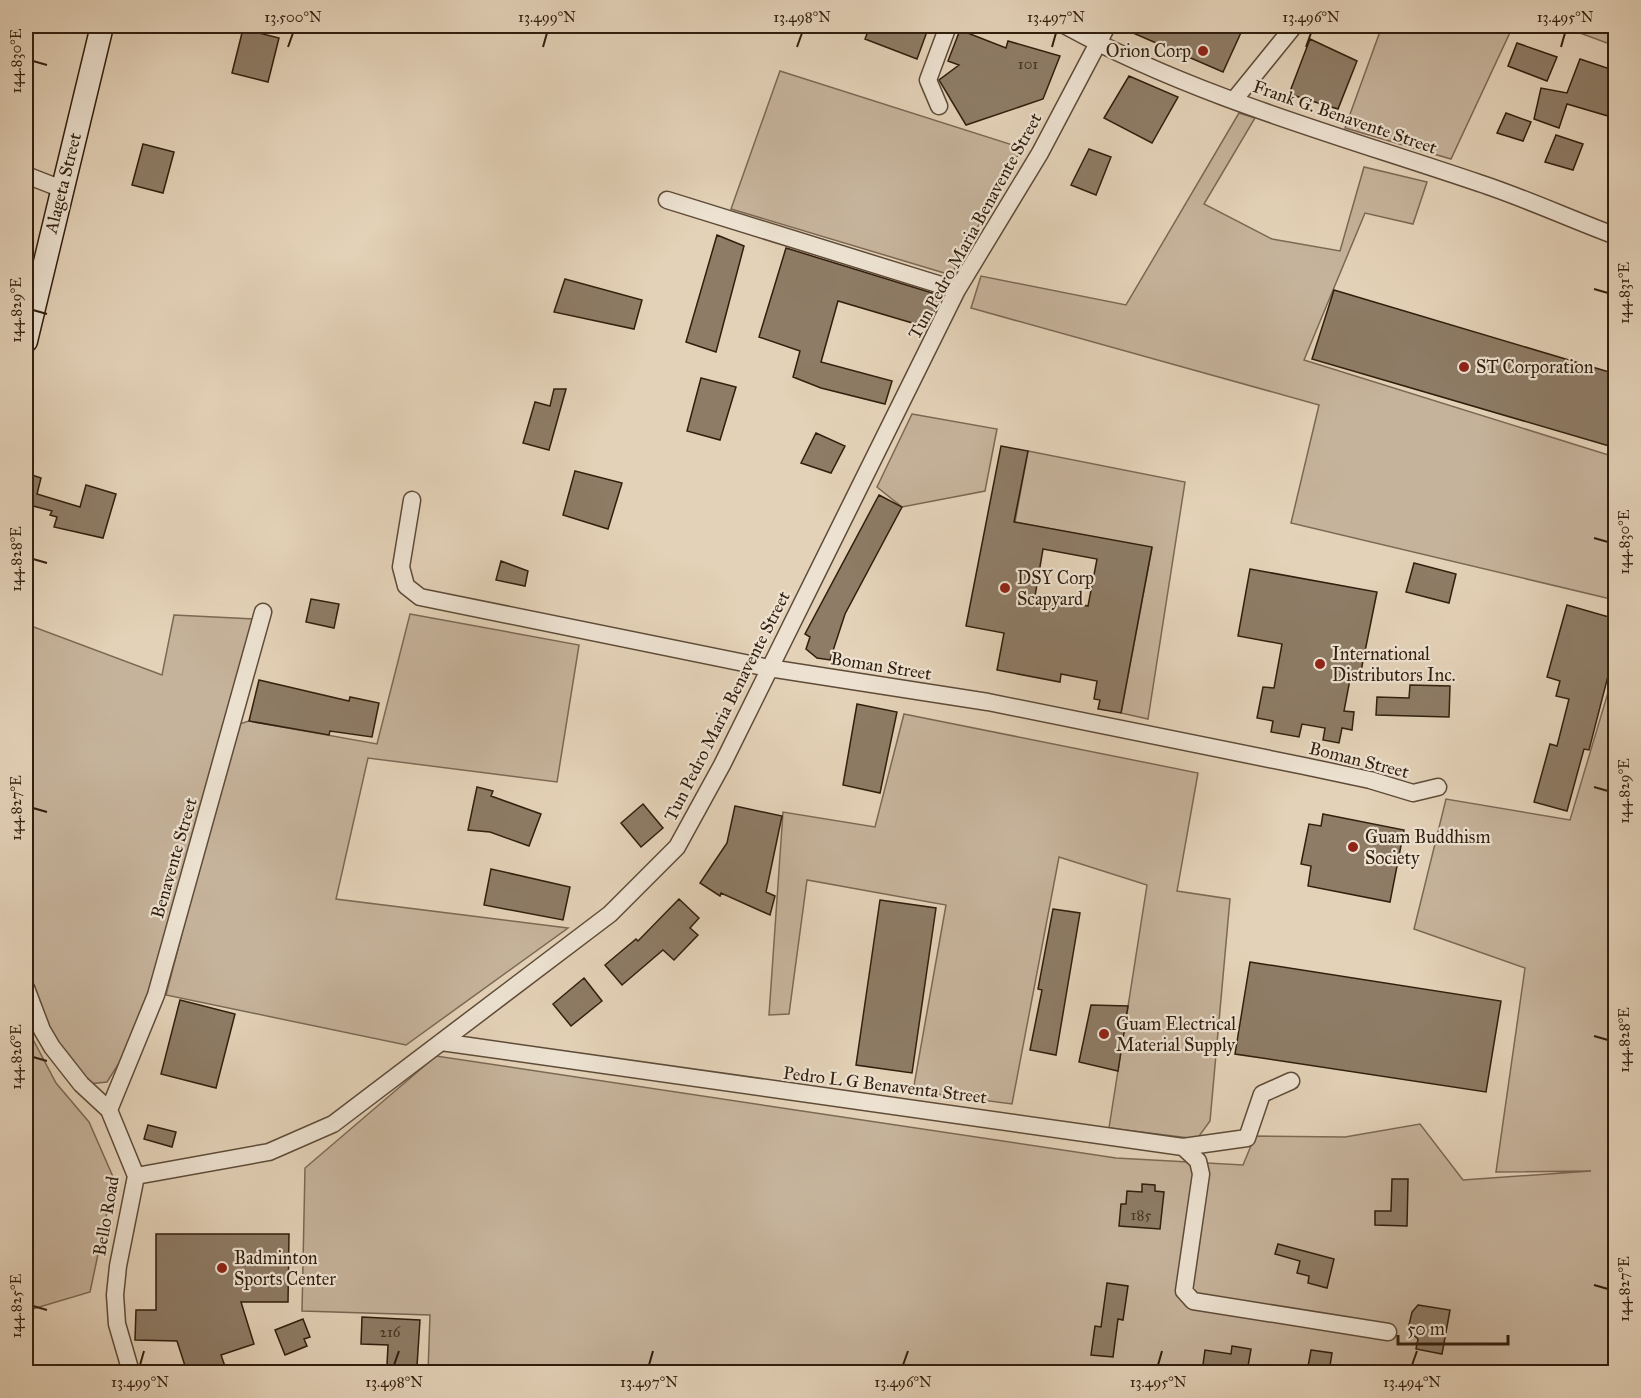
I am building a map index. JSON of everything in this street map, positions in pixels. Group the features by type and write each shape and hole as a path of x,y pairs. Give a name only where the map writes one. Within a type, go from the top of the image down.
{"main road":[{"name":"Alageta Street","path":"26,341 102,26"}],"street":[{"path":"939,106 928,80 948,26"},
{"name":"Frank G. Benavente Street","path":"1066,26 1098,43 1234,100 1480,183 1616,236"},
{"name":"Tun Pedro Maria Benavente Street","path":"136,1176 268,1152 333,1124 610,914 677,847 722,765 957,290 1040,153 1107,26"},
{"path":"1234,100 1294,26"},
{"path":"26,175 62,189"},
{"path":"667,200 957,290"},
{"name":"Boman Street","path":"412,500 401,567 406,586 420,597 769,668 988,702 1370,780 1413,793 1438,787"},
{"name":"Benavente Street","path":"109,1110 156,995 264,612"},
{"name":"Bello Road","path":"26,988 42,1030 52,1047 81,1084 109,1110 136,1176 120,1255 115,1295 117,1324 131,1372"},
{"name":"Pedro L G Benaventa Street","path":"441,1042 1183,1147 1247,1138 1262,1094 1292,1081"},
{"path":"1183,1147 1198,1161 1201,1174 1184,1283 1184,1291 1193,1301 1388,1332"}],"shaded area":[{"path":"1382,26 1513,26 1451,159 1345,128"},
{"path":"1561,26 1615,26 1615,46"},
{"path":"780,71 1022,148 951,275 731,209"},
{"path":"1239,113 1255,118 1204,204 1272,239 1340,251 1364,167 1427,182 1413,224 1365,213 1304,360 1615,457 1615,600 1291,523 1319,405 971,308 981,276 1126,305"},
{"path":"912,414 997,429 985,491 902,507 877,487"},
{"path":"1028,451 1185,482 1148,719 1121,713 1152,548 1015,522"},
{"path":"410,614 579,645 557,782 368,758 336,899 568,928 406,1045 166,995 236,725 249,721 377,744"},
{"path":"174,615 254,619 165,948 126,1052 107,1082 88,1084 63,1061 26,988 26,624 162,675"},
{"path":"1615,669 1616,1150 1609,1170 1616,1171 1615,1372 428,1372 430,1315 302,1311 305,1168 436,1056 1116,1158 1243,1165 1255,1136 1345,1137 1420,1124 1463,1180 1591,1171 1496,1172 1525,968 1414,929 1446,799 1570,820"},
{"path":"904,714 1198,773 1177,891 1230,899 1210,1121 1197,1139 1109,1128 1147,885 1059,857 1012,1104 913,1091 946,905 807,880 789,1014 769,1015 783,812 875,827"},
{"path":"26,1026 56,1083 89,1122 114,1179 90,1292 26,1311"}],"building":[{"path":"870,26 929,26 917,59 865,39"},
{"name":"Orion Corp","path":"1117,26 1244,26 1223,72"},
{"path":"243,29 279,38 268,82 232,73"},
{"path":"960,30 1006,48 1008,41 1060,56 1043,99 966,125 939,80 959,65 948,61"},
{"path":"1310,39 1357,61 1338,109 1289,94"},
{"path":"1517,43 1557,57 1547,81 1508,66"},
{"path":"1580,59 1616,71 1616,96 1608,116 1567,104 1559,128 1534,119 1541,88 1567,93"},
{"path":"1129,76 1178,97 1152,143 1104,118"},
{"path":"1506,113 1531,122 1523,141 1497,133"},
{"path":"1556,135 1583,144 1573,170 1545,162"},
{"path":"143,144 174,152 163,193 132,185"},
{"path":"1089,149 1111,157 1096,195 1071,185"},
{"path":"717,235 744,246 716,352 686,342"},
{"path":"786,248 942,296 926,327 838,301 821,362 892,381 885,404 821,388 793,377 800,351 759,337"},
{"path":"565,279 642,300 634,329 554,312"},
{"name":"ST Corporation","path":"1334,290 1616,374 1616,448 1312,359"},
{"path":"701,378 736,387 720,440 687,431"},
{"path":"554,389 566,389 549,450 523,443 535,402 550,406"},
{"path":"816,433 845,446 831,473 801,463"},
{"name":"DSY Corp Scapyard","path":"1001,446 1028,451 1014,522 1152,547 1121,713 1098,709 1100,700 1094,699 1097,681 1061,674 1060,682 997,670 1004,633 966,626","holes":["1043,549 1097,559 1088,606 1035,596"]},
{"path":"575,471 622,483 608,529 563,515"},
{"path":"26,473 41,478 37,494 80,507 86,485 116,494 103,538 54,527 57,517 50,515 52,511 33,506 29,521 26,520"},
{"path":"879,495 902,507 845,614 830,660 817,658 806,649 810,637 805,634"},
{"path":"501,561 528,571 525,586 496,580"},
{"path":"1414,563 1456,574 1449,603 1406,592"},
{"name":"International Distributors Inc.","path":"1250,569 1377,592 1360,676 1351,674 1344,711 1354,712 1352,730 1342,728 1339,743 1323,740 1325,728 1302,724 1299,737 1271,732 1273,721 1257,718 1263,687 1274,688 1282,644 1238,636"},
{"path":"311,599 339,604 334,628 306,622"},
{"path":"1567,605 1616,619 1616,645 1589,750 1584,749 1567,811 1534,802 1550,744 1557,746 1569,699 1556,696 1560,681 1547,677"},
{"path":"259,680 349,701 350,697 379,703 372,737 330,731 329,735 249,721"},
{"path":"1410,685 1450,686 1449,717 1376,715 1377,697 1409,698"},
{"path":"857,704 897,712 880,793 843,785"},
{"path":"477,787 493,791 491,796 541,814 529,846 490,832 468,830"},
{"path":"643,804 663,828 641,847 621,823"},
{"path":"735,806 782,816 766,892 775,896 770,915 721,893 720,896 700,883 727,843"},
{"name":"Guam Buddhism Society","path":"1323,814 1404,830 1390,902 1308,886 1311,866 1301,864 1309,824 1321,826"},
{"path":"491,869 570,887 563,920 484,905"},
{"path":"679,899 699,918 690,928 698,935 674,960 663,950 622,985 605,965 636,939 638,941"},
{"path":"880,900 936,908 912,1073 856,1065"},
{"path":"1053,909 1080,913 1056,1055 1030,1050 1042,990 1038,989"},
{"path":"1250,962 1501,1001 1486,1092 1235,1054"},
{"path":"584,978 602,1001 571,1026 553,1004"},
{"path":"180,1000 235,1014 216,1088 161,1074"},
{"name":"Guam Electrical Material Supply","path":"1091,1005 1128,1006 1118,1071 1079,1062"},
{"path":"148,1125 176,1132 172,1147 144,1139"},
{"path":"1392,1179 1408,1179 1407,1226 1375,1225 1375,1211 1391,1211"},
{"path":"1142,1184 1155,1185 1155,1191 1164,1192 1160,1229 1119,1226 1121,1204 1126,1204 1127,1191 1142,1192"},
{"name":"Badminton Sports Center","path":"156,1234 289,1234 288,1302 241,1302 254,1344 221,1355 227,1372 187,1372 177,1341 135,1340 136,1310 156,1310"},
{"path":"1278,1244 1334,1259 1327,1288 1308,1283 1309,1276 1297,1273 1300,1261 1275,1254"},
{"path":"1107,1283 1128,1286 1123,1320 1118,1319 1113,1357 1091,1355 1095,1326 1101,1327"},
{"path":"1418,1305 1450,1310 1442,1354 1416,1349 1418,1339 1410,1332 1409,1325 1412,1312"},
{"path":"362,1317 420,1320 417,1366 387,1365 388,1345 361,1344"},
{"path":"303,1319 310,1337 304,1339 307,1346 285,1355 275,1330"},
{"path":"1232,1346 1251,1349 1247,1372 1202,1372 1205,1350 1231,1354"},
{"path":"1311,1350 1332,1353 1329,1372 1307,1372"}],"place":[{"name":"Orion Corp","path":"1203,51"},
{"name":"ST Corporation","path":"1464,367"},
{"name":"DSY Corp Scapyard","path":"1005,588"},
{"name":"International Distributors Inc.","path":"1320,664"},
{"name":"Guam Buddhism Society","path":"1353,847"},
{"name":"Guam Electrical Material Supply","path":"1104,1034"},
{"name":"Badminton Sports Center","path":"222,1268"}]}
